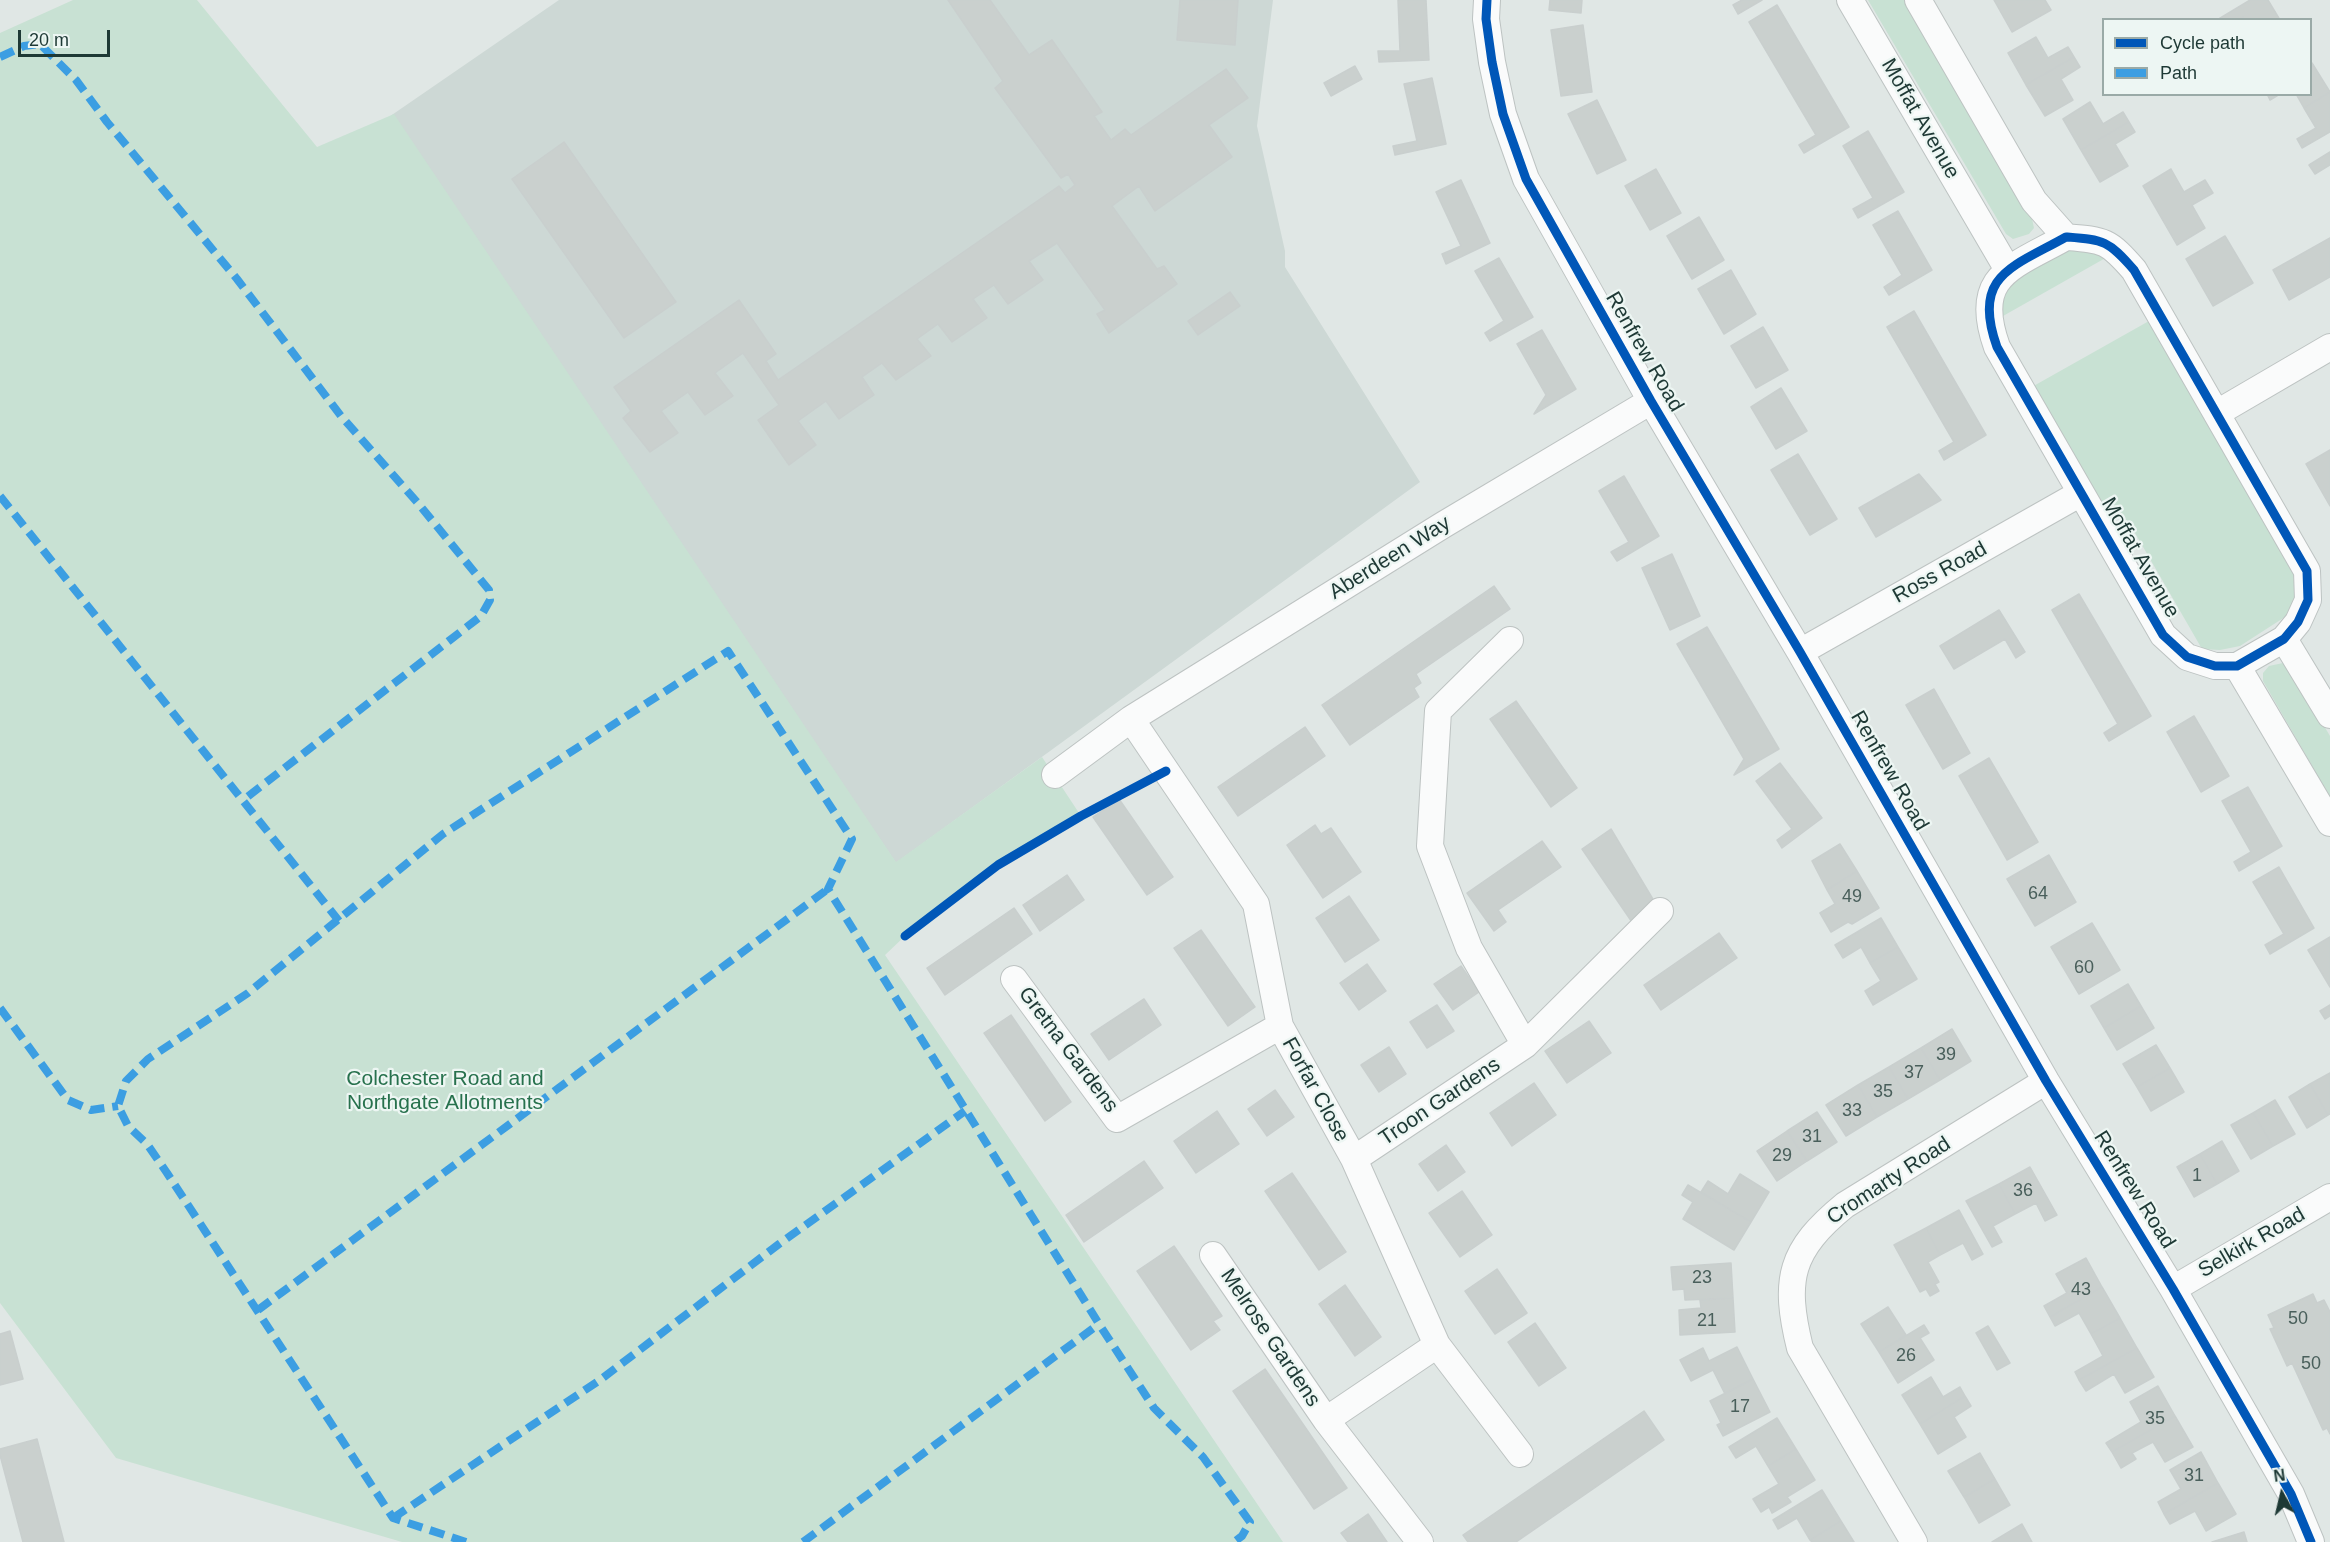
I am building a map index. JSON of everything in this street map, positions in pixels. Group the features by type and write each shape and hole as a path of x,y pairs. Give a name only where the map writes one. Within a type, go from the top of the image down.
{"street":[{"name":"Renfrew Road","path":"1487,0 1486,19 1492,62 1503,114 1526,179 1651,401 1800,652 2046,1081 2173,1289 2291,1494 2311,1542"},
{"name":"Moffat Avenue","path":"1850,0 2008,270"},
{"path":"1918,0 2034,201 2066,237 2096,240 2115,248 2134,270 2307,571 2308,600 2298,622 2284,639 2237,666 2330,823"},
{"name":"Moffat Avenue","path":"2066,237 2008,270 1996,281 1990,296 1989,325 1997,347 2163,634 2187,657 2215,666 2237,666"},
{"path":"2217,413 2330,347"},
{"name":"Aberdeen Way","path":"1055,776 1131,719 1443,525 1651,401"},
{"name":"Ross Road","path":"1800,652 2081,493"},
{"path":"2284,639 2330,715"},
{"path":"1510,640 1438,711 1430,846 1469,948 1526,1045"},
{"name":"Forfar Close","path":"1131,719 1256,904 1280,1026 1354,1159 1437,1345 1520,1454"},
{"name":"Troon Gardens","path":"1354,1159 1526,1045 1660,911"},
{"name":"Gretna Gardens","path":"1014,979 1117,1119 1280,1026"},
{"name":"Cromarty Road","path":"1914,1542 1800,1348 1792,1316 1792,1281 1802,1250 1821,1225 1845,1204 2046,1081"},
{"name":"Selkirk Road","path":"2173,1289 2330,1197"},
{"name":"Melrose Gardens","path":"1214,1255 1326,1420 1420,1542"},
{"name":"Melrose Gardens","path":"1326,1420 1437,1345"}],"shaded area":[{"path":"559,0 1273,0 1257,126 1285,251 1285,267 1420,482 896,863 386,119"}],"green space":[{"name":"Colchester Road and Northgate Allotments","path":"73,0 197,0 317,147 394,114 896,862 1042,757 1081,816 998,865 905,936 885,955 1283,1542 402,1542 116,1458 0,1303 0,33"},
{"path":"1868,0 1904,0 2032,219 2034,228 2029,234 2013,239 2006,234"},
{"path":"2074,247 2109,256 1996,320 1997,308 2011,281"},
{"path":"2149,321 2296,569 2300,590 2288,615 2240,646 2220,650 2202,649 2131,526 2098,502 2030,388"},
{"path":"2283,663 2288,665 2330,736 2330,797 2263,681 2263,673 2269,666"}],"building":[{"path":"948,0 990,0 1029,55 1052,40 1102,112 1094,116 1111,140 1125,129 1131,135 1226,69 1248,98 1209,125 1232,157 1155,211 1139,186 1112,206 1157,269 1164,266 1177,284 1109,333 1097,314 1105,310 1057,243 1029,261 1043,280 1008,304 994,285 973,299 987,318 952,342 938,324 917,339 931,356 896,380 882,363 862,377 874,395 839,419 826,401 798,421 816,445 789,465 758,420 779,405 743,353 715,373 733,396 705,415 688,392 661,411 678,433 650,452 623,418 631,411 614,387 739,300 776,354 766,361 778,380 1059,186 1065,193 1075,185 1068,174 1061,178 995,88 1003,81"},
{"path":"1180,0 1238,0 1235,45 1177,40"},
{"path":"1398,0 1426,0 1429,60 1379,62 1378,51 1400,51"},
{"path":"1550,0 1582,0 1581,13 1549,10"},
{"path":"1742,0 1762,0 1738,14 1733,5"},
{"path":"1994,0 2045,0 2051,10 2012,32"},
{"path":"2250,0 2268,0 2279,18 2243,17 2220,18"},
{"path":"1777,5 1849,127 1804,153 1799,145 1816,135 1749,22"},
{"path":"1583,25 1592,92 1561,96 1551,30"},
{"path":"2036,37 2048,58 2068,47 2074,57 2026,85 2008,53"},
{"path":"2074,57 2080,67 2061,79 2073,100 2045,116 2026,85"},
{"path":"2312,63 2330,92 2304,108 2297,96 2312,96"},
{"path":"1355,66 1362,79 1331,96 1324,83"},
{"path":"1432,78 1446,144 1395,155 1393,146 1417,141 1404,84"},
{"path":"2330,92 2330,132 2302,148 2297,139 2316,128 2304,108"},
{"path":"1597,100 1626,160 1597,174 1568,114"},
{"path":"2090,102 2103,124 2123,112 2129,122 2081,150 2063,119"},
{"path":"2129,122 2135,132 2115,144 2128,166 2100,182 2081,150"},
{"path":"1868,131 1904,192 1858,218 1853,209 1873,198 1843,146"},
{"path":"564,142 676,302 624,338 512,179"},
{"path":"2330,152 2330,165 2315,174 2309,165"},
{"path":"1656,169 1681,213 1650,230 1625,186"},
{"path":"2171,169 2184,192 2205,180 2213,193 2192,205 2205,228 2177,245 2143,186"},
{"path":"1461,180 1490,243 1446,264 1442,254 1461,246 1436,192"},
{"path":"1898,211 1932,270 1889,295 1884,287 1902,275 1873,225"},
{"path":"1699,217 1724,260 1692,279 1667,236"},
{"path":"2225,236 2253,283 2213,306 2186,259"},
{"path":"2330,238 2330,277 2289,300 2273,270"},
{"path":"1499,258 1533,317 1490,341 1485,333 1504,321 1475,271"},
{"path":"1731,270 1756,314 1724,334 1698,289"},
{"path":"1230,292 1240,306 1198,335 1188,321"},
{"path":"1914,311 1986,435 1944,460 1939,451 1954,442 1887,327"},
{"path":"1763,327 1788,370 1756,388 1731,346"},
{"path":"1542,330 1576,389 1534,414 1546,395 1517,344"},
{"path":"1781,388 1807,431 1776,449 1751,407"},
{"path":"2330,450 2330,506 2306,464"},
{"path":"1798,454 1837,519 1810,535 1771,470"},
{"path":"1919,474 1941,500 1876,537 1859,508"},
{"path":"1624,476 1659,536 1617,561 1611,552 1629,542 1599,491"},
{"path":"1672,554 1700,616 1670,630 1642,568"},
{"path":"1494,586 1510,609 1416,674 1421,683 1414,688 1419,697 1350,745 1322,705"},
{"path":"2079,594 2151,716 2109,741 2104,733 2118,724 2052,610"},
{"path":"1999,610 2025,652 2016,658 2005,639 1954,669 1940,646"},
{"path":"1707,627 1779,749 1734,775 1744,759 1677,644"},
{"path":"1934,689 1970,753 1943,769 1906,705"},
{"path":"1516,701 1577,788 1551,807 1490,719"},
{"path":"2194,716 2229,776 2201,792 2167,732"},
{"path":"1305,727 1325,756 1238,816 1218,787"},
{"path":"1989,758 2038,842 2007,860 1959,776"},
{"path":"1780,763 1822,818 1782,848 1777,840 1792,829 1756,781"},
{"path":"2248,787 2282,846 2239,871 2234,862 2251,852 2222,801"},
{"path":"1119,799 1173,877 1147,895 1093,817"},
{"path":"1315,825 1321,834 1331,828 1361,872 1323,898 1287,845"},
{"path":"1611,829 1660,911 1634,925 1582,849"},
{"path":"1542,841 1561,867 1498,910 1506,922 1494,931 1467,893"},
{"path":"1840,844 1857,871 1827,890 1812,861"},
{"path":"2049,855 2076,902 2035,926 2007,879"},
{"path":"2279,867 2314,928 2270,954 2265,945 2284,934 2253,882"},
{"path":"1857,871 1879,908 1852,924 1848,922 1831,932 1820,913 1835,904 1827,890"},
{"path":"1067,875 1084,900 1040,931 1023,905"},
{"path":"1349,896 1379,940 1345,962 1316,918"},
{"path":"1014,908 1032,934 945,995 927,968"},
{"path":"1881,918 1898,947 1870,963 1861,947 1843,958 1835,945"},
{"path":"2092,923 2120,970 2079,994 2051,947"},
{"path":"1201,930 1255,1007 1228,1026 1174,948"},
{"path":"1719,933 1737,958 1661,1010 1644,985"},
{"path":"2330,937 2330,987 2308,950"},
{"path":"1898,947 1917,979 1873,1005 1865,991 1881,981 1870,963"},
{"path":"1367,964 1386,991 1359,1010 1340,983"},
{"path":"1461,966 1479,992 1453,1010 1434,984"},
{"path":"2128,984 2141,1006 2104,1028 2091,1006"},
{"path":"1144,999 1161,1025 1109,1060 1091,1034"},
{"path":"1437,1005 1454,1031 1427,1048 1410,1022"},
{"path":"2330,1005 2330,1016 2325,1019 2320,1011"},
{"path":"2141,1006 2154,1028 2117,1050 2104,1028"},
{"path":"1011,1015 1071,1102 1045,1121 984,1033"},
{"path":"1589,1021 1611,1053 1567,1083 1545,1051"},
{"path":"1952,1029 1971,1061 1940,1080 1921,1048"},
{"path":"2156,1045 2170,1068 2137,1087 2123,1064"},
{"path":"1389,1047 1406,1074 1379,1092 1361,1065"},
{"path":"1921,1048 1940,1080 1908,1099 1889,1067"},
{"path":"1889,1067 1908,1099 1877,1117 1858,1085"},
{"path":"2170,1068 2184,1092 2151,1111 2137,1087"},
{"path":"2330,1073 2330,1114 2328,1115 2310,1084"},
{"path":"1534,1083 1556,1115 1512,1146 1490,1113"},
{"path":"2310,1084 2328,1115 2307,1128 2289,1097"},
{"path":"1858,1085 1877,1117 1846,1136 1826,1105"},
{"path":"1275,1090 1294,1117 1267,1136 1248,1109"},
{"path":"2275,1100 2295,1134 2273,1146 2253,1113"},
{"path":"1217,1111 1239,1144 1196,1173 1174,1141"},
{"path":"1817,1112 1837,1142 1807,1161 1787,1131"},
{"path":"2253,1113 2273,1146 2251,1159 2231,1125"},
{"path":"1787,1131 1807,1161 1777,1181 1757,1151"},
{"path":"2222,1141 2239,1171 2217,1184 2200,1154"},
{"path":"1446,1145 1465,1172 1438,1191 1419,1164"},
{"path":"2200,1154 2217,1184 2194,1197 2177,1167"},
{"path":"1144,1161 1163,1188 1084,1242 1066,1215"},
{"path":"2030,1167 2057,1215 2045,1221 2036,1203 2015,1214 1999,1184"},
{"path":"1292,1173 1346,1252 1319,1270 1265,1191"},
{"path":"1740,1174 1769,1192 1751,1222 1701,1192 1708,1181 1728,1194"},
{"path":"1999,1184 2015,1214 1993,1226 2002,1242 1992,1247 1966,1201"},
{"path":"1688,1185 1751,1222 1734,1250 1683,1219 1693,1202 1682,1195"},
{"path":"1462,1191 1492,1235 1460,1257 1429,1213"},
{"path":"1959,1210 1983,1254 1972,1260 1963,1243 1940,1255 1926,1228"},
{"path":"1926,1228 1940,1255 1928,1262 1939,1282 1935,1284 1939,1291 1930,1296 1926,1289 1920,1292 1894,1245"},
{"path":"1174,1246 1222,1316 1213,1321 1220,1330 1191,1350 1137,1271"},
{"path":"2086,1258 2102,1287 2050,1317 2044,1306 2067,1293 2056,1274"},
{"path":"1731,1263 1733,1298 1685,1300 1684,1289 1673,1290 1671,1267"},
{"path":"1497,1269 1527,1313 1495,1334 1465,1291"},
{"path":"1345,1285 1381,1337 1355,1356 1319,1304"},
{"path":"2102,1287 2120,1318 2091,1334 2079,1313 2055,1326 2050,1317"},
{"path":"2313,1294 2317,1303 2324,1300 2330,1312 2330,1434 2327,1428 2323,1430 2292,1363 2287,1366 2270,1329 2274,1328 2268,1315"},
{"path":"1733,1298 1735,1332 1680,1335 1679,1310 1701,1308 1700,1300"},
{"path":"1888,1307 1906,1335 1879,1352 1861,1324"},
{"path":"2120,1318 2137,1348 2079,1380 2075,1372 2103,1356 2091,1334"},
{"path":"1535,1323 1566,1368 1539,1386 1508,1342"},
{"path":"1924,1325 1929,1333 1920,1338 1934,1360 1898,1383 1879,1352"},
{"path":"1988,1326 2010,1363 1997,1370 1976,1333"},
{"path":"10,1331 23,1379 0,1385 0,1334"},
{"path":"1737,1347 1753,1379 1725,1394 1713,1370 1691,1381 1680,1360 1703,1348 1709,1361"},
{"path":"2137,1348 2154,1377 2125,1393 2114,1374 2086,1391 2079,1380"},
{"path":"1265,1369 1347,1488 1314,1509 1233,1391"},
{"path":"1931,1377 1943,1397 1960,1387 1965,1396 1920,1424 1902,1395"},
{"path":"1753,1379 1770,1412 1723,1436 1717,1425 1721,1423 1710,1401"},
{"path":"2158,1386 2175,1416 2112,1452 2106,1443 2141,1422 2130,1402"},
{"path":"1965,1396 1971,1406 1954,1417 1966,1437 1938,1454 1920,1424"},
{"path":"1644,1411 1664,1440 1516,1542 1468,1542 1463,1535"},
{"path":"2175,1416 2193,1447 2165,1462 2153,1442 2132,1453 2136,1459 2121,1468 2112,1452"},
{"path":"1777,1418 1796,1449 1768,1466 1756,1446 1736,1458 1729,1447"},
{"path":"37,1439 64,1542 23,1542 0,1455 0,1449"},
{"path":"1796,1449 1815,1480 1787,1497 1791,1502 1772,1513 1769,1507 1761,1512 1753,1499 1779,1484 1768,1466"},
{"path":"2201,1452 2218,1483 2164,1514 2158,1502 2181,1489 2170,1470"},
{"path":"1980,1453 1995,1479 1964,1497 1948,1471"},
{"path":"1995,1479 2010,1505 1979,1523 1964,1497"},
{"path":"2218,1483 2236,1514 2206,1531 2195,1511 2170,1524 2164,1514"},
{"path":"1822,1490 1841,1521 1810,1540 1797,1518 1778,1529 1773,1520"},
{"path":"1368,1514 1387,1542 1348,1542 1341,1533"},
{"path":"1841,1521 1854,1542 1812,1542 1810,1540"},
{"path":"2022,1524 2032,1542 1992,1542"},
{"path":"2244,1532 2247,1542 2212,1542"}],"marked path":[{"path":"0,57 24,46 40,44 76,80 107,122 237,279 341,416 417,502 489,590 490,600 481,616 242,801"},
{"path":"0,496 339,921"},
{"path":"466,1542 393,1518 167,1173 147,1144 128,1126 118,1106 126,1081 148,1059 248,993 443,834 728,651 852,839 828,889 1099,1324 1154,1408 1203,1457 1250,1522 1242,1536 1234,1542"},
{"path":"258,1310 828,889"},
{"path":"0,1008 68,1100 91,1110 118,1106"},
{"path":"393,1518 600,1380 779,1244 965,1111"},
{"path":"803,1542 1099,1324"}],"cycle path":[{"path":"1487,0 1486,19 1492,62 1503,114 1526,179 1651,401 1800,652 2046,1081 2173,1289 2291,1494 2311,1542"},
{"path":"2066,237 2104,243 2118,253 2134,270 2307,571 2308,600 2298,622 2284,639 2237,666 2215,666 2187,657 2163,635 1997,347 1990,323 1989,304 1993,288 2014,266 2066,237"},
{"path":"905,936 998,865 1081,816 1166,771"}]}
